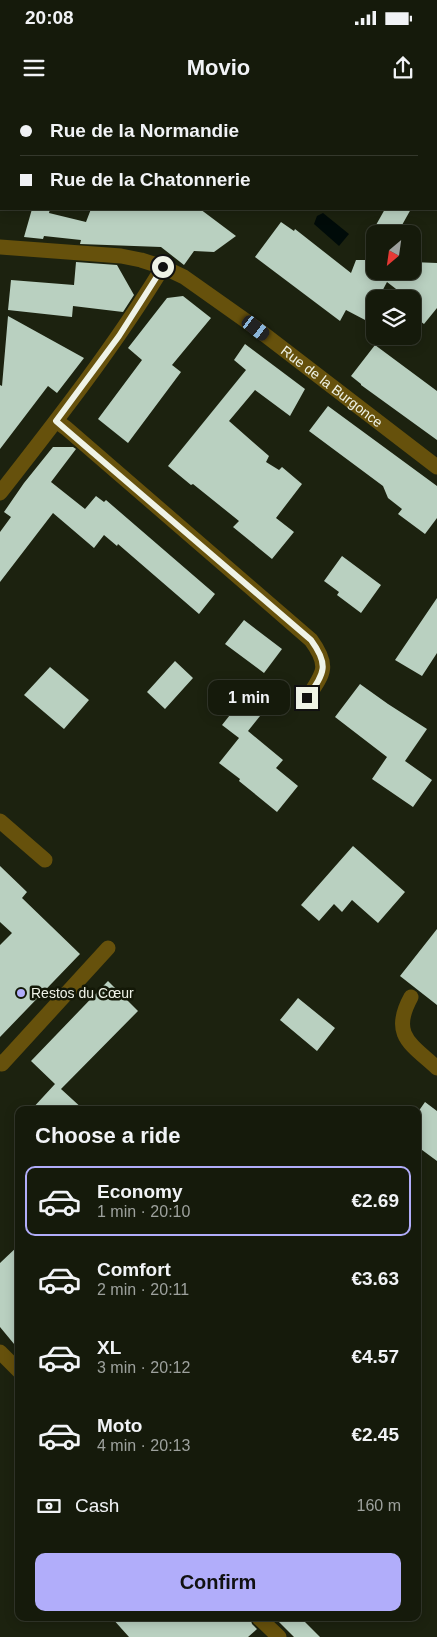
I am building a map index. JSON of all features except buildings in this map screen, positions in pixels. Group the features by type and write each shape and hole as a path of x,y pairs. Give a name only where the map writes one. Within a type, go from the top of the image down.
{"street":[{"name":"Rue de la Burgonce","path":"0,246 121,256 163,267 184,278 256,328 437,467"},
{"path":"0,493 119,336 163,267"},
{"path":"56,421 311,640 320,652 324,664 321,678 307,698"},
{"path":"0,821 45,860"},
{"path":"0,1062 2,1064 108,948"},
{"path":"411,997 402,1018 403,1034 437,1068"},
{"path":"0,1352 15,1367"},
{"path":"262,1621 279,1637"}],"shaded area":[{"path":"323,213 349,234 339,246 314,224 317,216"}],"place":[{"name":"Restos du Cœur","path":"21,993"}],"route":[{"path":"163,267 119,336 56,421 311,640 320,652 324,664 321,678 307,698"}]}
